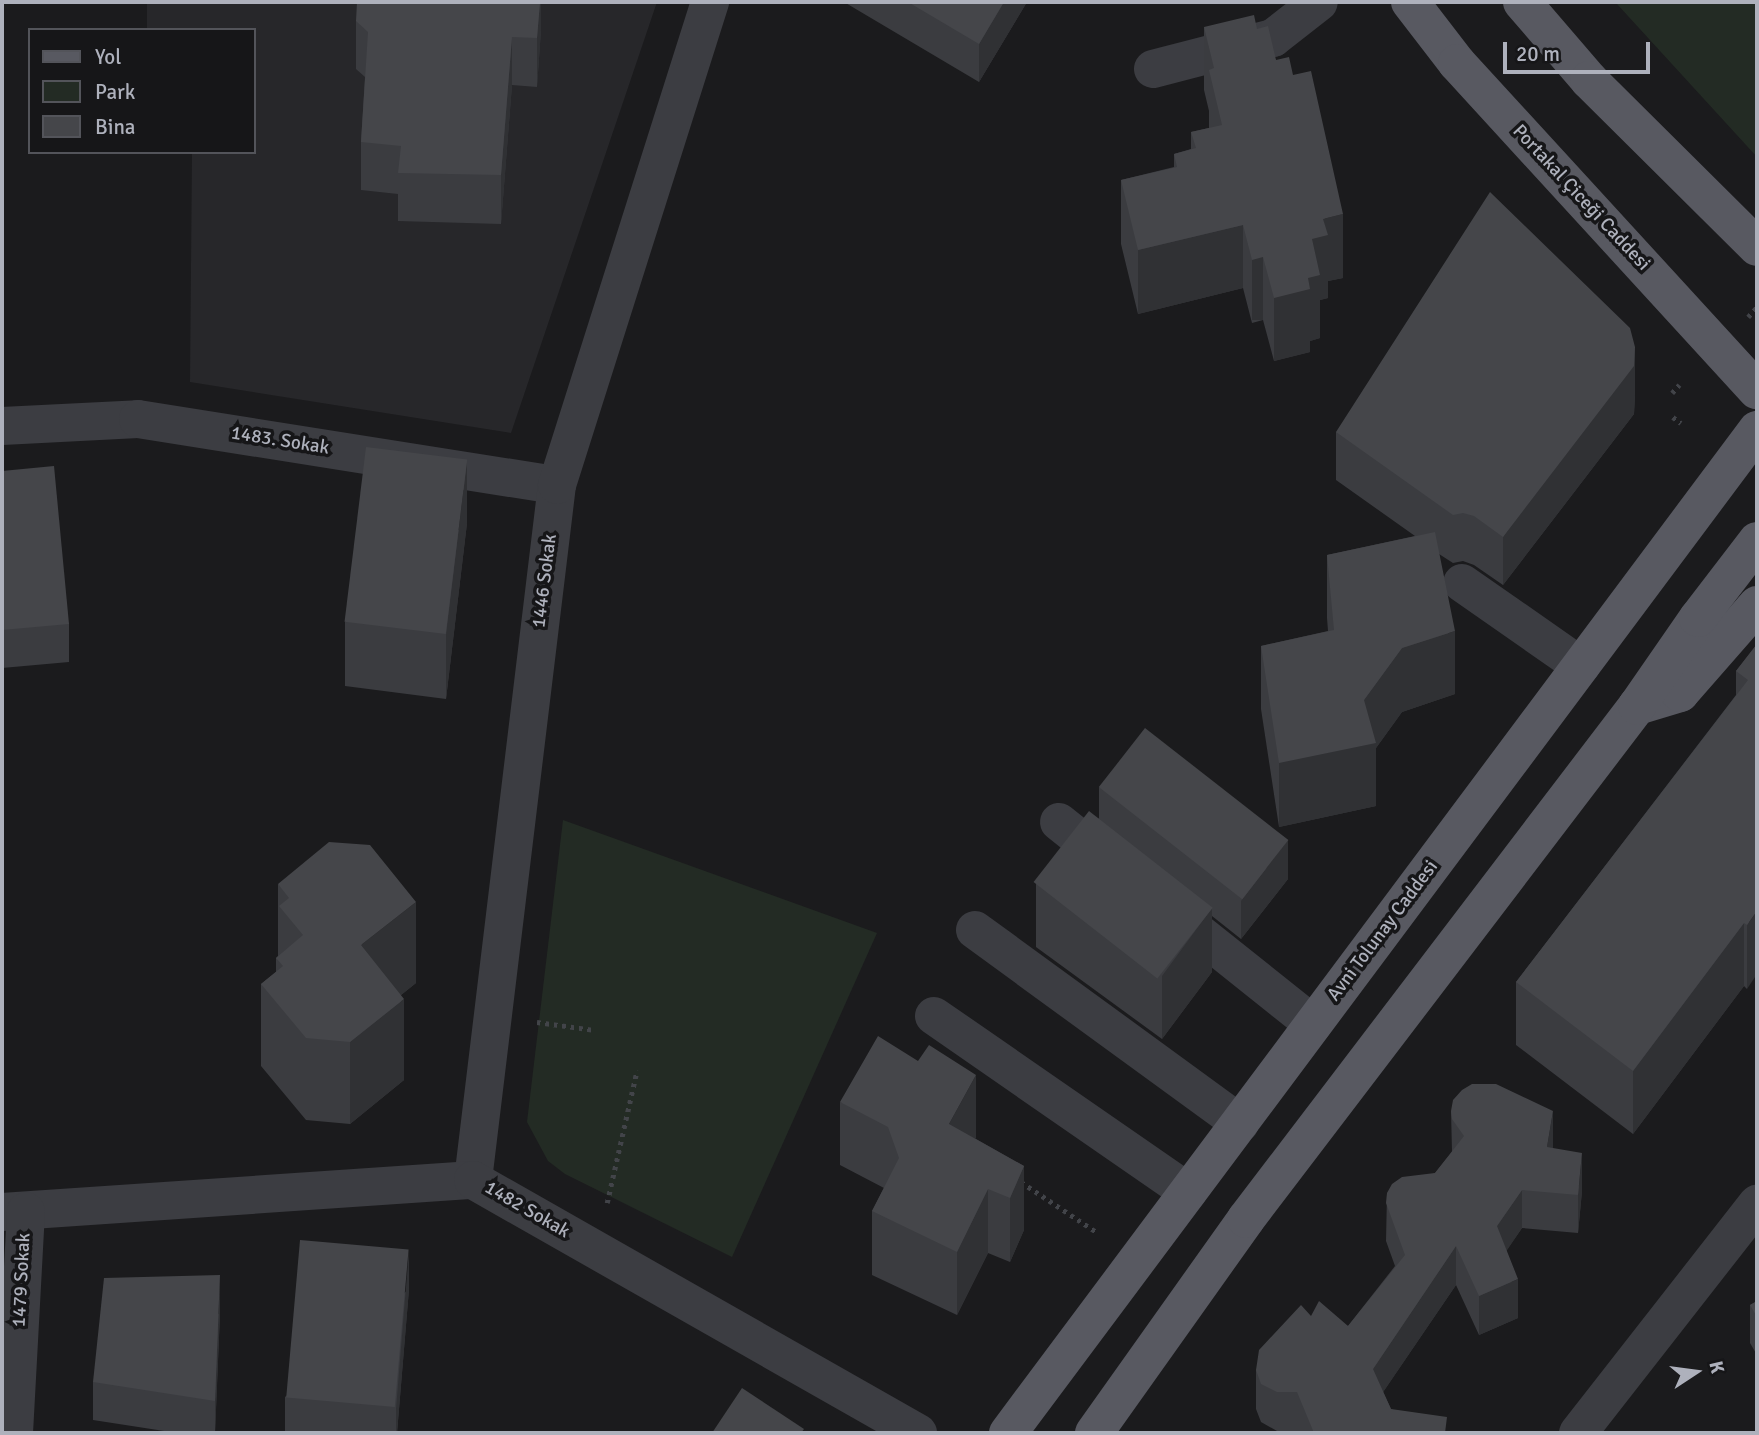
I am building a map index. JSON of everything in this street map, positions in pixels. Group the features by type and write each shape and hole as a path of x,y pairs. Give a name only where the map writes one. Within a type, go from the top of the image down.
{"main road":[{"name":"Portakal Çiceği Caddesi","path":"1410,2 1457,63 1757,390"},
{"path":"1522,2 1589,80 1757,247"},
{"name":"Avni Tolunay Caddesi","path":"1009,1433 1757,430"},
{"path":"1094,1433 1246,1219 1637,706 1698,618 1757,541"},
{"path":"1637,706 1680,693 1757,605"}],"street":[{"name":"1446 Sokak","path":"473,1180 557,485 710,2"},
{"path":"1153,69 1273,38 1319,2"},
{"name":"1483. Sokak","path":"2,426 138,419 557,485"},
{"path":"1462,583 1581,666"},
{"path":"1059,822 1314,1024"},
{"path":"975,930 1240,1123"},
{"path":"934,1016 1188,1192"},
{"name":"1482 Sokak","path":"14,1211 473,1180 918,1433"},
{"path":"1578,1433 1757,1204"},
{"name":"1479 Sokak","path":"14,1211 14,1433"}],"path":[{"path":"1672,393 1679,385"},
{"path":"1673,416 1681,423"},
{"path":"530,1021 595,1030"},
{"path":"607,1203 637,1070"},
{"path":"1017,1179 1098,1233"}],"shaded area":[{"path":"147,2 657,2 511,433 190,382 192,154 256,154 256,28 147,28"}],"green space":[{"path":"1615,2 1757,2 1757,157 1617,4"},
{"path":"563,820 877,933 732,1257 565,1174 548,1161 527,1122"}],"building":[{"path":"357,2 540,2 537,38 512,37 501,175 398,173 401,146 361,142 368,32 356,21"},
{"path":"908,2 1004,2 979,44"},
{"path":"1254,15 1257,29 1268,26 1276,60 1289,57 1293,75 1311,71 1343,214 1323,219 1328,235 1312,239 1320,275 1308,278 1310,289 1274,298 1263,257 1252,260 1243,225 1138,250 1121,180 1177,167 1174,154 1196,148 1191,132 1222,125 1209,70 1214,68 1204,27"},
{"path":"1490,192 1630,328 1635,347 1634,366 1503,537 1474,516 1463,513 1453,515 1336,432"},
{"path":"366,447 467,459 446,634 345,622"},
{"path":"54,466 69,624 2,630 2,471"},
{"path":"1435,532 1455,631 1402,648 1364,700 1376,743 1279,763 1261,646 1334,630 1327,555"},
{"path":"1757,644 1757,911 1747,925 1744,923 1633,1071 1516,982 1748,680 1736,671"},
{"path":"1145,728 1288,840 1242,899 1099,787"},
{"path":"1089,811 1213,908 1157,979 1034,882"},
{"path":"329,842 370,845 416,902 361,945 404,999 350,1042 306,1038 261,984 283,966 276,958 303,935 279,906 289,898 278,884"},
{"path":"878,1036 918,1061 929,1045 976,1075 949,1124 1024,1166 1010,1198 988,1189 957,1252 872,1211 899,1158 888,1127 840,1102"},
{"path":"1472,1084 1496,1084 1553,1111 1547,1147 1582,1153 1578,1195 1522,1190 1497,1226 1518,1279 1479,1296 1456,1246 1373,1369 1391,1409 1447,1417 1445,1433 1314,1433 1297,1392 1277,1392 1261,1384 1256,1370 1259,1350 1301,1305 1311,1316 1319,1301 1348,1326 1405,1255 1386,1203 1387,1193 1392,1184 1402,1177 1435,1173 1464,1136 1452,1119 1451,1111 1453,1100"},
{"path":"300,1240 409,1249 395,1407 286,1397"},
{"path":"220,1275 215,1401 93,1382 104,1278"},
{"path":"1757,1301 1757,1317 1750,1305"},
{"path":"742,1388 804,1429 801,1433 712,1433"}]}
